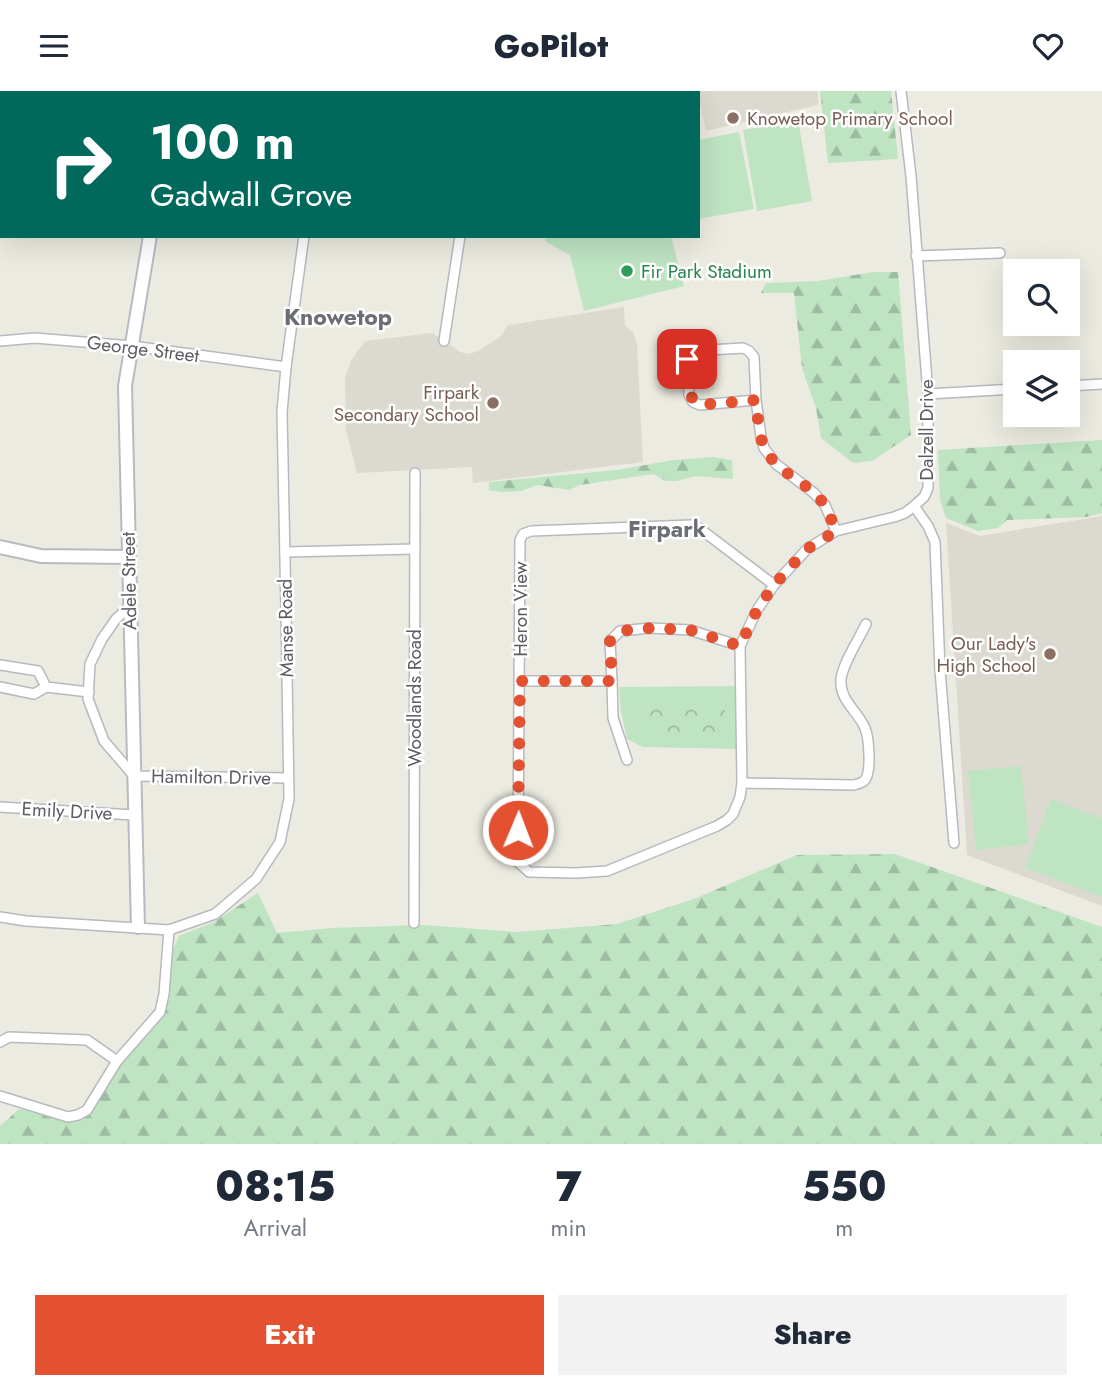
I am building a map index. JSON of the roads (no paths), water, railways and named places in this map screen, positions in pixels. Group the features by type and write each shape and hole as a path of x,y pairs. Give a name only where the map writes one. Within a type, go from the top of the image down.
{"street":[{"name":"Dalzell Drive","path":"901,91 911,176 928,394 928,488 915,506 935,542 940,670 954,843"},
{"name":"Adele Street","path":"138,927 125,386 150,238"},
{"name":"Manse Road","path":"0,917 169,930 215,914 256,879 280,842 289,799 282,412 304,238"},
{"path":"444,341 460,238"},
{"path":"916,256 1000,254"},
{"name":"George Street","path":"0,341 35,338 132,346 286,367"},
{"path":"756,400 700,405 693,402 690,395 687,359 689,354 693,351 743,348 754,357 756,400 764,448 776,464 814,493 825,505 836,531"},
{"path":"1080,385 1102,384"},
{"path":"928,394 1003,390"},
{"name":"Woodlands Road","path":"414,923 415,473"},
{"name":"Heron View","path":"774,585 699,528 691,525 531,531 523,534 520,540 518,855 519,863 529,872 607,871 727,820 737,806 742,783 740,646 757,610 774,585 807,549 836,531 894,517 915,506"},
{"path":"0,547 41,556 128,557"},
{"path":"285,552 415,549"},
{"path":"129,607 109,629 90,664 88,699 104,741 134,776"},
{"path":"742,783 853,785 865,780 868,774 868,738 863,723 843,696 841,678 866,624"},
{"path":"627,760 613,718 610,641 620,631 650,628 690,630 740,646"},
{"path":"0,665 38,671 46,687"},
{"path":"520,681 612,681"},
{"path":"0,687 34,694 46,687 89,692"},
{"name":"Hamilton Drive","path":"134,776 288,778"},
{"name":"Emily Drive","path":"0,807 134,815"},
{"path":"0,1096 68,1117 87,1110 117,1061 160,1012 169,930"},
{"path":"0,1042 9,1037 88,1040 117,1061"}],"place":[{"name":"Knowetop Primary School","path":"733,118"},
{"name":"Fir Park Stadium","path":"627,271"},
{"name":"Firpark Secondary School","path":"493,403"},
{"name":"Our Lady's High School","path":"1050,654"}],"district":[{"name":"Knowetop","path":"338,317"},
{"name":"Firpark","path":"667,529"}]}
